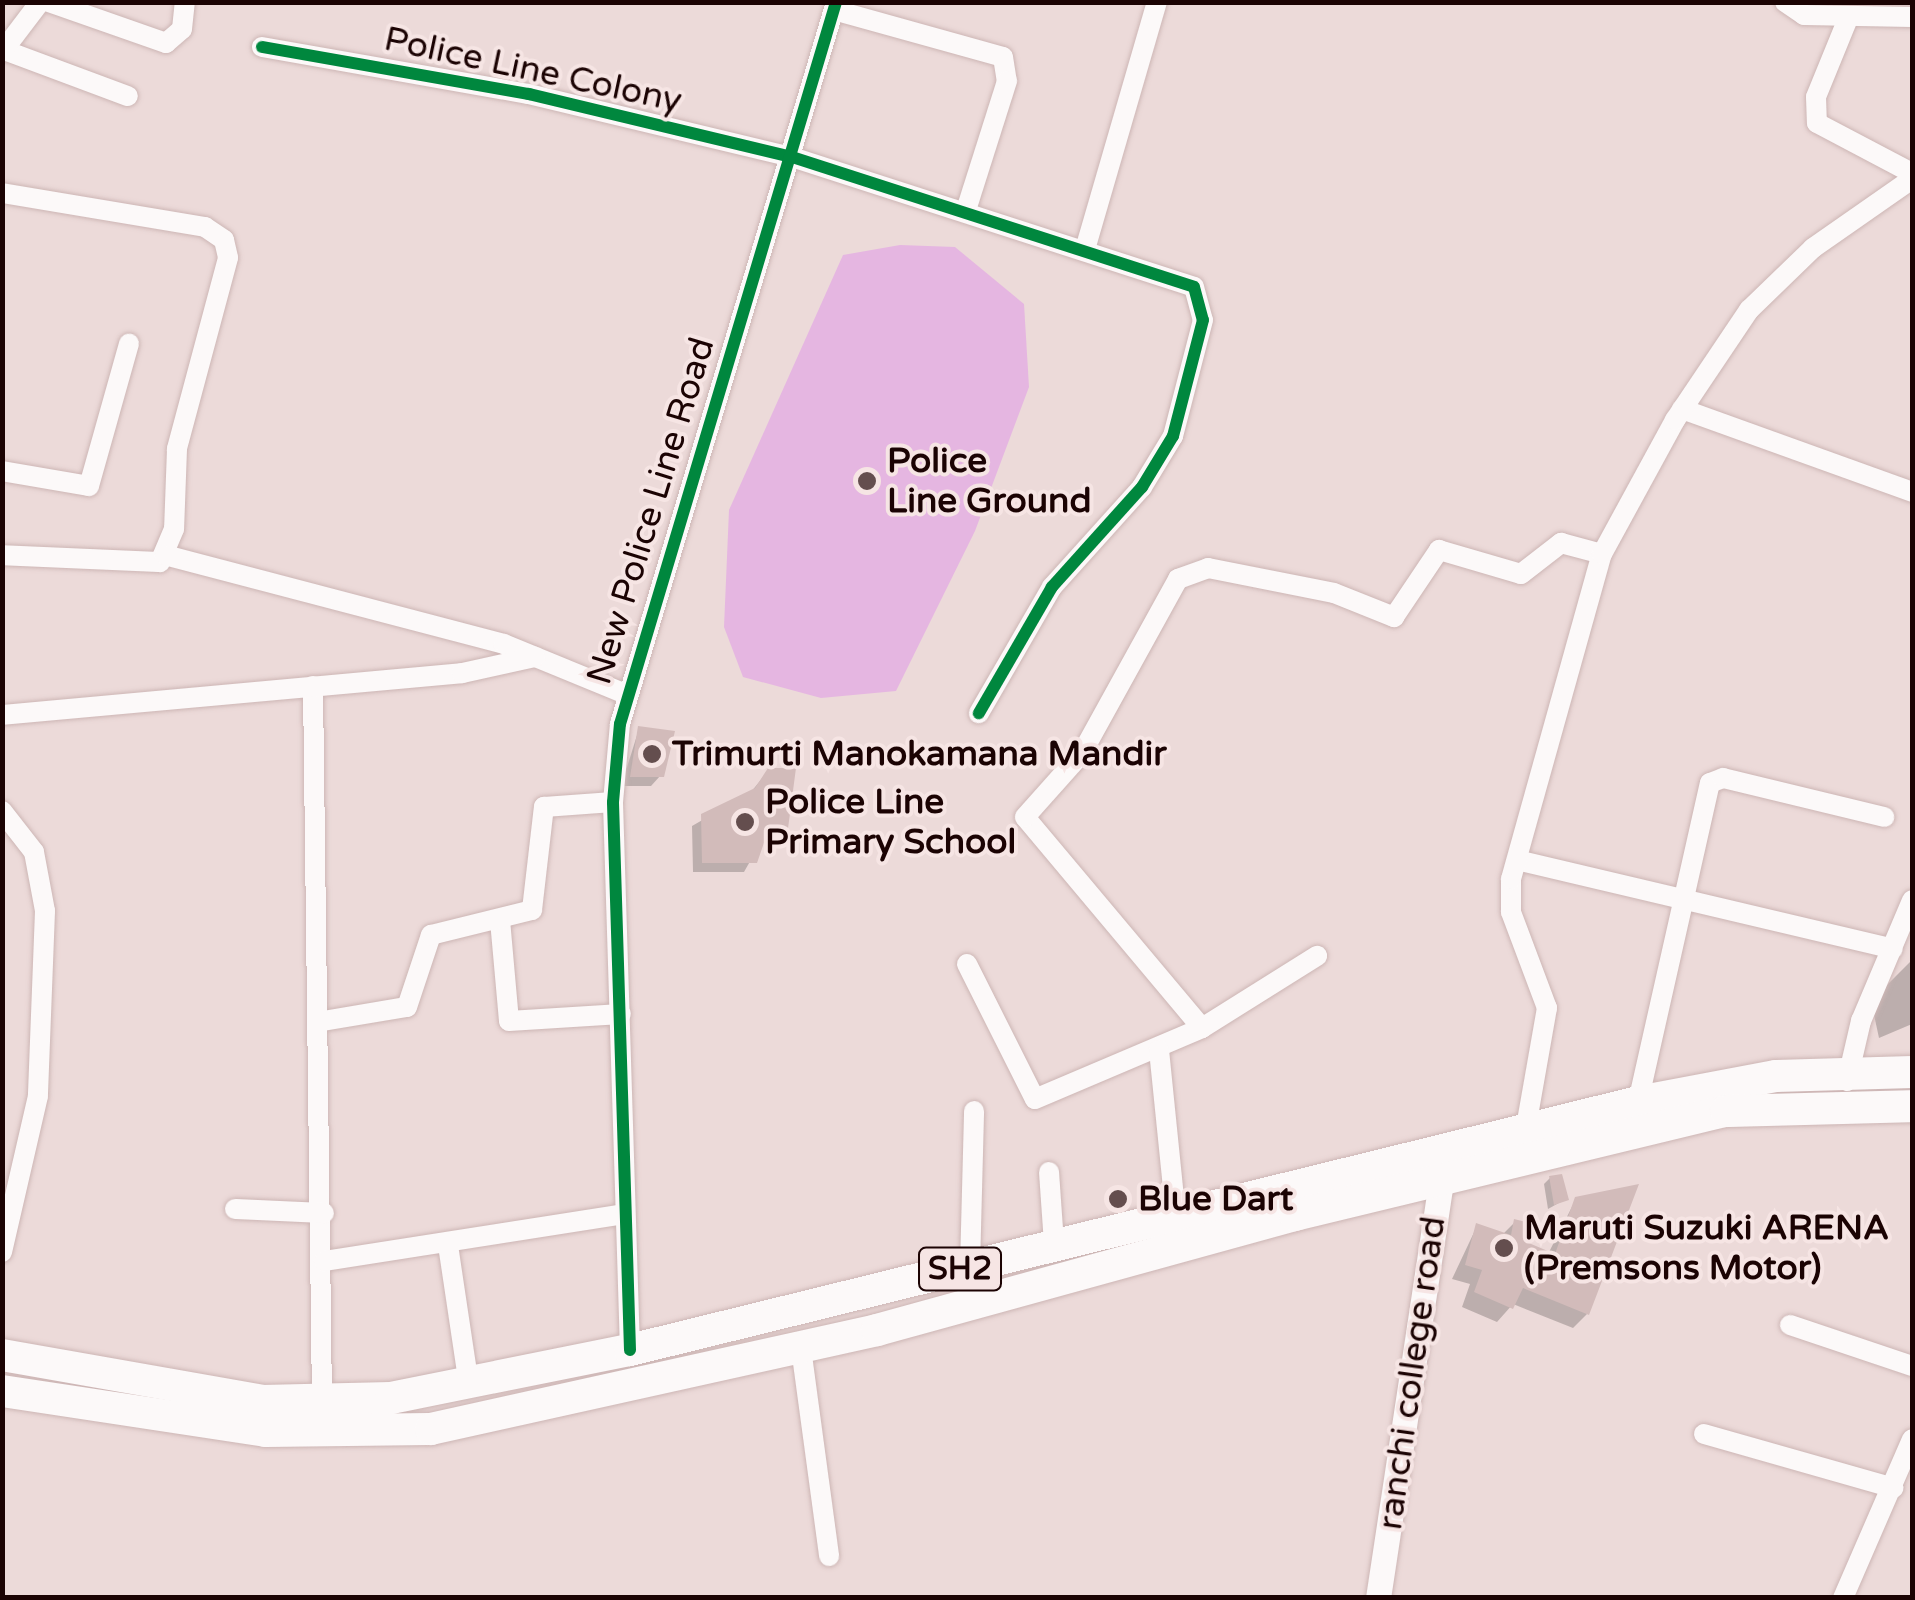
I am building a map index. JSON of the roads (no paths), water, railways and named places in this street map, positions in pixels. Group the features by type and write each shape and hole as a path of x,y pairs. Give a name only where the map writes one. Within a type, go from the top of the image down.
{"main road":[{"name":"SH2","path":"2,1392 266,1430 377,1433 536,1411 800,1348 1178,1230 1442,1163 1726,1112 1912,1072"},
{"name":"SH2","path":"1442,1163 1526,1126 1638,1102 1847,1088 1912,1106"},
{"name":"SH2","path":"2,1356 262,1401 322,1403 469,1385 630,1350 1054,1244 1178,1230"}],"street":[{"path":"40,2 3,51 128,96"},
{"path":"49,2 166,43 182,29 185,2"},
{"path":"1086,246 1157,2"},
{"path":"1785,2 1804,14 1912,17"},
{"path":"835,6 1003,57 1007,82 966,210"},
{"name":"New Police Line Road","path":"630,1350 622,1214 621,1014 613,802 626,694 835,6"},
{"path":"1526,1126 1538,1097 1547,1008 1510,912 1517,860 1602,554 1682,409 1779,276 1912,176 1816,123 1816,97 1849,16"},
{"name":"Police Line Colony","path":"262,46 529,94 792,157 1086,246 1194,287 1203,320 1185,400 1160,462 1052,587 978,713"},
{"path":"2,192 205,228 228,246 177,449 165,556"},
{"path":"2,471 89,486 129,344"},
{"path":"1682,409 1912,492"},
{"path":"1202,1028 1025,817 1082,753 1178,580 1208,568 1334,593 1394,617 1439,550 1522,574 1561,543 1602,554"},
{"path":"2,555 142,568 165,556 535,656 626,694"},
{"path":"2,715 496,669 535,656"},
{"path":"313,686 324,1021 322,1403"},
{"path":"1638,1102 1681,900 1716,779 1884,817"},
{"path":"324,1021 407,1007 432,936 532,910 544,807 613,802"},
{"path":"2,812 34,852 44,928 38,1096 2,1252"},
{"path":"1517,860 1893,949"},
{"path":"1847,1088 1912,900"},
{"path":"500,920 509,1022 621,1014"},
{"path":"966,964 1036,1099 1159,1050 1202,1028 1317,956"},
{"path":"1159,1050 1178,1230"},
{"path":"970,1267 974,1111"},
{"name":"ranchi college road","path":"1378,1598 1416,1297 1442,1163"},
{"path":"1049,1172 1054,1244"},
{"path":"235,1209 324,1213"},
{"path":"324,1261 448,1245 622,1214"},
{"path":"448,1245 469,1385"},
{"path":"1790,1325 1912,1366"},
{"path":"800,1348 829,1556"},
{"path":"1704,1434 1893,1488"},
{"path":"1843,1598 1912,1440"}],"place":[{"name":"Police Line Ground","path":"867,481"},
{"name":"Trimurti Manokamana Mandir","path":"652,754"},
{"name":"Police Line Primary School","path":"745,822"},
{"name":"Blue Dart","path":"1118,1199"},
{"name":"Maruti Suzuki ARENA (Premsons Motor)","path":"1504,1248"}]}
